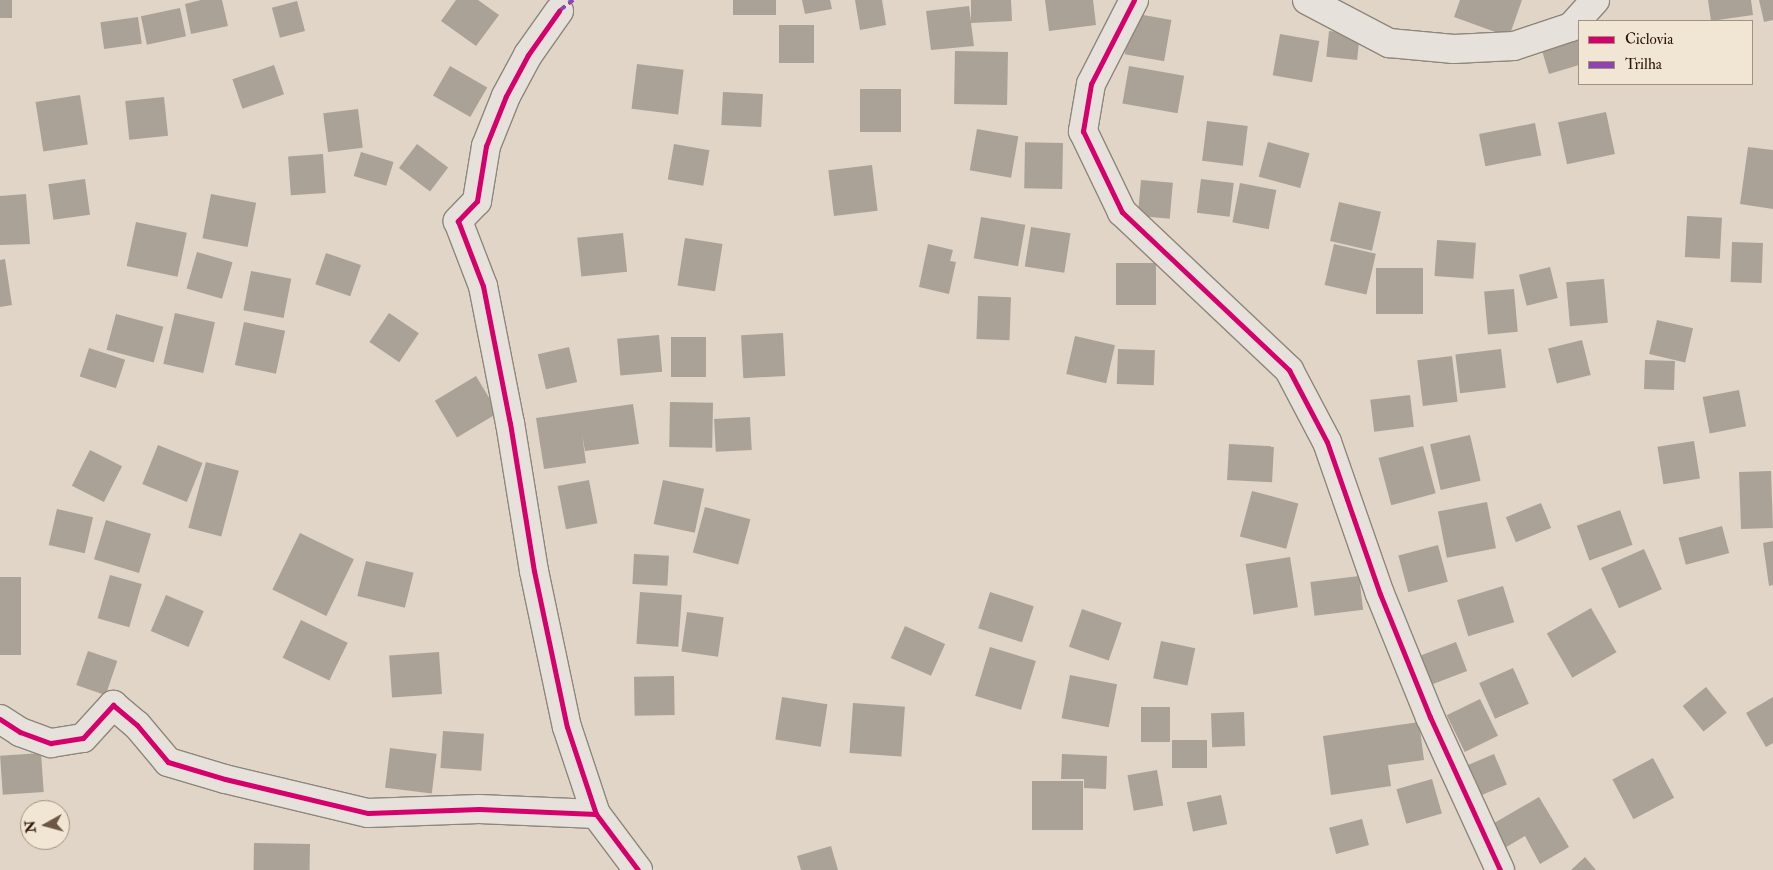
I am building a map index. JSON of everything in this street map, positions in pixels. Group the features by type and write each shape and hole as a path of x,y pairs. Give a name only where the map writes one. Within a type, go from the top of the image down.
{"street":[{"path":"1134,0 1091,84 1082,131 1122,212 1289,370 1327,442 1380,594 1430,717 1500,870"},
{"path":"1307,0 1389,43 1454,49 1514,46 1571,27 1595,0"},
{"path":"558,11 528,55 506,96 486,146 477,201 458,221 482,286 510,423 534,571 566,727 596,814 638,870"},
{"path":"0,719 20,732 52,743 83,738 113,705 137,725 168,762 226,780 368,813 479,809 596,814"}],"building":[{"path":"0,0 12,0 12,18 0,18"},
{"path":"201,0 222,0 228,26 191,34 185,4"},
{"path":"456,0 478,0 499,15 476,46 441,21"},
{"path":"733,0 776,0 776,15 733,15"},
{"path":"802,0 830,0 832,9 805,14"},
{"path":"855,0 882,0 886,25 860,30"},
{"path":"971,0 1011,0 1012,21 971,23 974,46 931,50 926,11 969,6 971,21"},
{"path":"1045,0 1093,0 1096,25 1049,31"},
{"path":"1460,0 1522,0 1509,37 1454,17"},
{"path":"1708,0 1751,0 1753,15 1711,20"},
{"path":"1759,0 1773,0 1773,20 1764,22"},
{"path":"297,1 305,31 280,38 272,8"},
{"path":"180,8 186,36 147,45 141,16"},
{"path":"1132,13 1171,20 1164,61 1125,54"},
{"path":"138,17 142,44 104,49 100,22"},
{"path":"779,25 814,25 814,63 779,63"},
{"path":"1329,31 1360,34 1357,60 1326,57"},
{"path":"1578,33 1578,65 1549,74 1540,44"},
{"path":"1280,34 1319,41 1312,82 1273,75"},
{"path":"955,51 1008,52 1007,105 954,104"},
{"path":"637,64 684,70 678,114 632,109"},
{"path":"274,65 284,94 242,109 232,79"},
{"path":"450,66 487,88 470,117 433,95"},
{"path":"1129,66 1184,76 1178,113 1122,103"},
{"path":"860,89 901,89 901,132 860,132"},
{"path":"723,92 763,94 761,127 721,125"},
{"path":"80,95 88,144 43,151 36,102"},
{"path":"164,97 168,136 129,140 125,101"},
{"path":"358,109 363,148 328,152 323,113"},
{"path":"1606,112 1615,154 1567,164 1558,122"},
{"path":"1207,121 1248,126 1243,166 1202,161"},
{"path":"1535,123 1541,155 1485,166 1479,134"},
{"path":"977,129 1018,136 1011,178 970,170"},
{"path":"1025,142 1063,143 1062,189 1024,188"},
{"path":"1268,142 1310,153 1300,188 1259,177"},
{"path":"417,144 448,167 430,191 399,168"},
{"path":"674,144 709,150 703,186 668,179"},
{"path":"1748,147 1773,150 1773,209 1740,204"},
{"path":"361,152 394,162 386,186 354,176"},
{"path":"323,154 326,193 291,195 288,156"},
{"path":"872,165 878,211 834,216 828,170"},
{"path":"85,179 90,215 53,220 48,184"},
{"path":"1201,179 1234,183 1230,217 1197,213"},
{"path":"1141,180 1173,183 1170,219 1138,216"},
{"path":"1240,183 1276,190 1269,229 1232,222"},
{"path":"26,194 30,244 0,245 0,196"},
{"path":"211,194 256,203 248,247 202,238"},
{"path":"1339,202 1381,212 1372,251 1330,241"},
{"path":"1687,216 1722,218 1720,259 1685,257"},
{"path":"981,217 1025,225 1018,266 974,258"},
{"path":"136,222 187,233 178,277 127,266"},
{"path":"1031,227 1071,233 1064,273 1025,267"},
{"path":"623,233 627,272 581,277 577,238"},
{"path":"685,238 723,244 715,291 677,285"},
{"path":"1437,240 1476,243 1473,279 1434,276"},
{"path":"1732,242 1763,243 1762,283 1731,282"},
{"path":"928,244 953,250 950,261 956,262 949,294 919,287"},
{"path":"1334,244 1376,254 1366,295 1325,285"},
{"path":"197,252 233,262 222,299 187,289"},
{"path":"326,253 361,265 350,296 315,284"},
{"path":"5,259 12,305 0,307 0,260"},
{"path":"1116,263 1156,263 1156,305 1116,305"},
{"path":"1550,267 1558,298 1527,306 1519,275"},
{"path":"1376,268 1423,268 1423,314 1376,314"},
{"path":"251,271 291,279 284,318 243,310"},
{"path":"1604,279 1608,323 1570,326 1566,282"},
{"path":"1514,289 1518,332 1488,334 1484,292"},
{"path":"978,296 1011,297 1009,340 976,339"},
{"path":"175,313 215,322 203,373 163,364"},
{"path":"389,313 419,333 399,362 369,342"},
{"path":"116,314 163,327 154,362 106,350"},
{"path":"1657,320 1693,328 1685,362 1649,354"},
{"path":"244,322 285,331 276,374 235,365"},
{"path":"783,333 785,376 743,378 741,335"},
{"path":"659,335 662,372 620,376 617,339"},
{"path":"1075,336 1115,345 1106,383 1066,374"},
{"path":"671,337 706,337 706,377 671,377"},
{"path":"1582,340 1591,375 1557,383 1548,348"},
{"path":"569,347 577,382 546,389 538,354"},
{"path":"89,348 125,360 116,388 80,377"},
{"path":"1118,349 1155,350 1154,385 1117,384"},
{"path":"1501,349 1506,388 1460,393 1455,355"},
{"path":"1452,356 1458,402 1423,406 1417,360"},
{"path":"1645,360 1675,361 1674,390 1644,389"},
{"path":"476,376 498,413 457,438 435,401"},
{"path":"1739,390 1746,426 1710,433 1703,397"},
{"path":"1410,395 1414,427 1374,432 1370,400"},
{"path":"670,402 713,403 712,448 669,447"},
{"path":"633,404 639,444 585,451 582,434 586,463 544,469 536,418"},
{"path":"750,417 752,450 716,452 714,419"},
{"path":"1470,435 1481,481 1441,490 1430,444"},
{"path":"1694,441 1700,479 1663,484 1657,447"},
{"path":"1229,444 1274,446 1272,482 1227,480"},
{"path":"158,445 203,463 187,502 142,484"},
{"path":"1423,446 1436,493 1391,505 1379,458"},
{"path":"90,450 122,466 104,502 72,486"},
{"path":"206,462 239,471 221,536 188,528"},
{"path":"1771,471 1773,528 1741,529 1739,472"},
{"path":"589,480 597,523 566,529 558,486"},
{"path":"663,480 704,489 695,533 654,524"},
{"path":"1252,491 1298,503 1286,549 1240,536"},
{"path":"1487,502 1496,548 1447,558 1438,512"},
{"path":"1541,503 1551,528 1516,542 1506,517"},
{"path":"705,507 750,519 738,565 693,552"},
{"path":"57,509 93,517 85,553 49,545"},
{"path":"1620,510 1633,545 1589,561 1577,526"},
{"path":"106,520 151,534 139,573 94,559"},
{"path":"1722,526 1729,553 1686,565 1679,538"},
{"path":"300,533 354,559 326,616 272,590"},
{"path":"1773,541 1773,585 1769,586 1763,543"},
{"path":"1438,545 1448,582 1408,592 1398,556"},
{"path":"1644,549 1662,589 1619,608 1601,568"},
{"path":"634,554 669,556 667,586 632,584"},
{"path":"1290,557 1298,607 1254,614 1246,564"},
{"path":"366,561 414,573 405,608 357,596"},
{"path":"110,575 142,584 129,627 98,618"},
{"path":"1359,576 1363,610 1315,616 1310,582"},
{"path":"0,577 21,577 21,655 0,655"},
{"path":"1503,586 1514,622 1468,636 1457,600"},
{"path":"640,592 682,595 678,647 636,644"},
{"path":"990,592 1034,606 1022,642 978,628"},
{"path":"166,595 204,611 189,647 151,631"},
{"path":"1591,608 1616,652 1572,678 1547,634"},
{"path":"1082,609 1122,623 1109,660 1069,647"},
{"path":"687,612 724,617 718,657 681,652"},
{"path":"301,620 348,643 329,681 283,658"},
{"path":"905,626 945,644 931,676 891,658"},
{"path":"1161,641 1195,648 1187,685 1153,678"},
{"path":"1456,642 1467,671 1430,685 1419,656"},
{"path":"990,647 1036,661 1021,710 975,696"},
{"path":"88,651 117,661 106,695 76,685"},
{"path":"439,652 442,694 392,697 389,655"},
{"path":"1513,668 1529,704 1495,719 1479,683"},
{"path":"1070,675 1117,684 1109,727 1062,718"},
{"path":"674,676 675,715 635,716 634,677"},
{"path":"1706,687 1727,713 1703,732 1683,706"},
{"path":"782,697 827,704 821,747 775,739"},
{"path":"1773,697 1773,743 1766,747 1746,713"},
{"path":"1480,699 1498,736 1465,752 1447,715"},
{"path":"853,703 905,707 901,757 850,753"},
{"path":"1141,707 1170,707 1170,742 1141,742"},
{"path":"1244,712 1245,746 1212,747 1211,713"},
{"path":"1419,722 1424,760 1388,765 1391,786 1331,795 1323,736"},
{"path":"443,731 484,734 481,771 440,768"},
{"path":"1172,740 1207,740 1207,768 1172,768"},
{"path":"390,748 437,754 432,793 385,788"},
{"path":"41,753 44,792 3,795 0,756"},
{"path":"1062,754 1107,756 1106,789 1084,788 1084,779 1061,779"},
{"path":"1494,754 1507,784 1480,796 1467,765"},
{"path":"1653,758 1674,798 1634,819 1612,780"},
{"path":"1157,770 1163,805 1134,811 1127,775"},
{"path":"1432,779 1442,814 1406,824 1396,789"},
{"path":"1032,781 1083,781 1083,830 1032,830"},
{"path":"1221,795 1227,824 1193,832 1187,802"},
{"path":"1539,797 1569,847 1540,864 1525,836 1503,849 1489,826"},
{"path":"1362,819 1369,845 1336,854 1329,828"},
{"path":"254,843 310,844 310,870 254,870"},
{"path":"831,846 838,870 801,870 797,856"},
{"path":"1585,857 1596,870 1571,870"}],"marked path":[{"path":"559,11 573,0"}],"cycle path":[{"path":"1134,0 1091,84 1083,131 1122,212 1289,370 1327,442 1380,594 1430,717 1500,870"},
{"path":"559,11 528,55 506,96 486,146 477,201 458,221 483,286 510,423 534,571 567,727 596,814 638,870"},
{"path":"0,719 20,732 51,743 83,738 113,705 137,725 168,762 225,779 368,813 479,809 596,814"}]}
